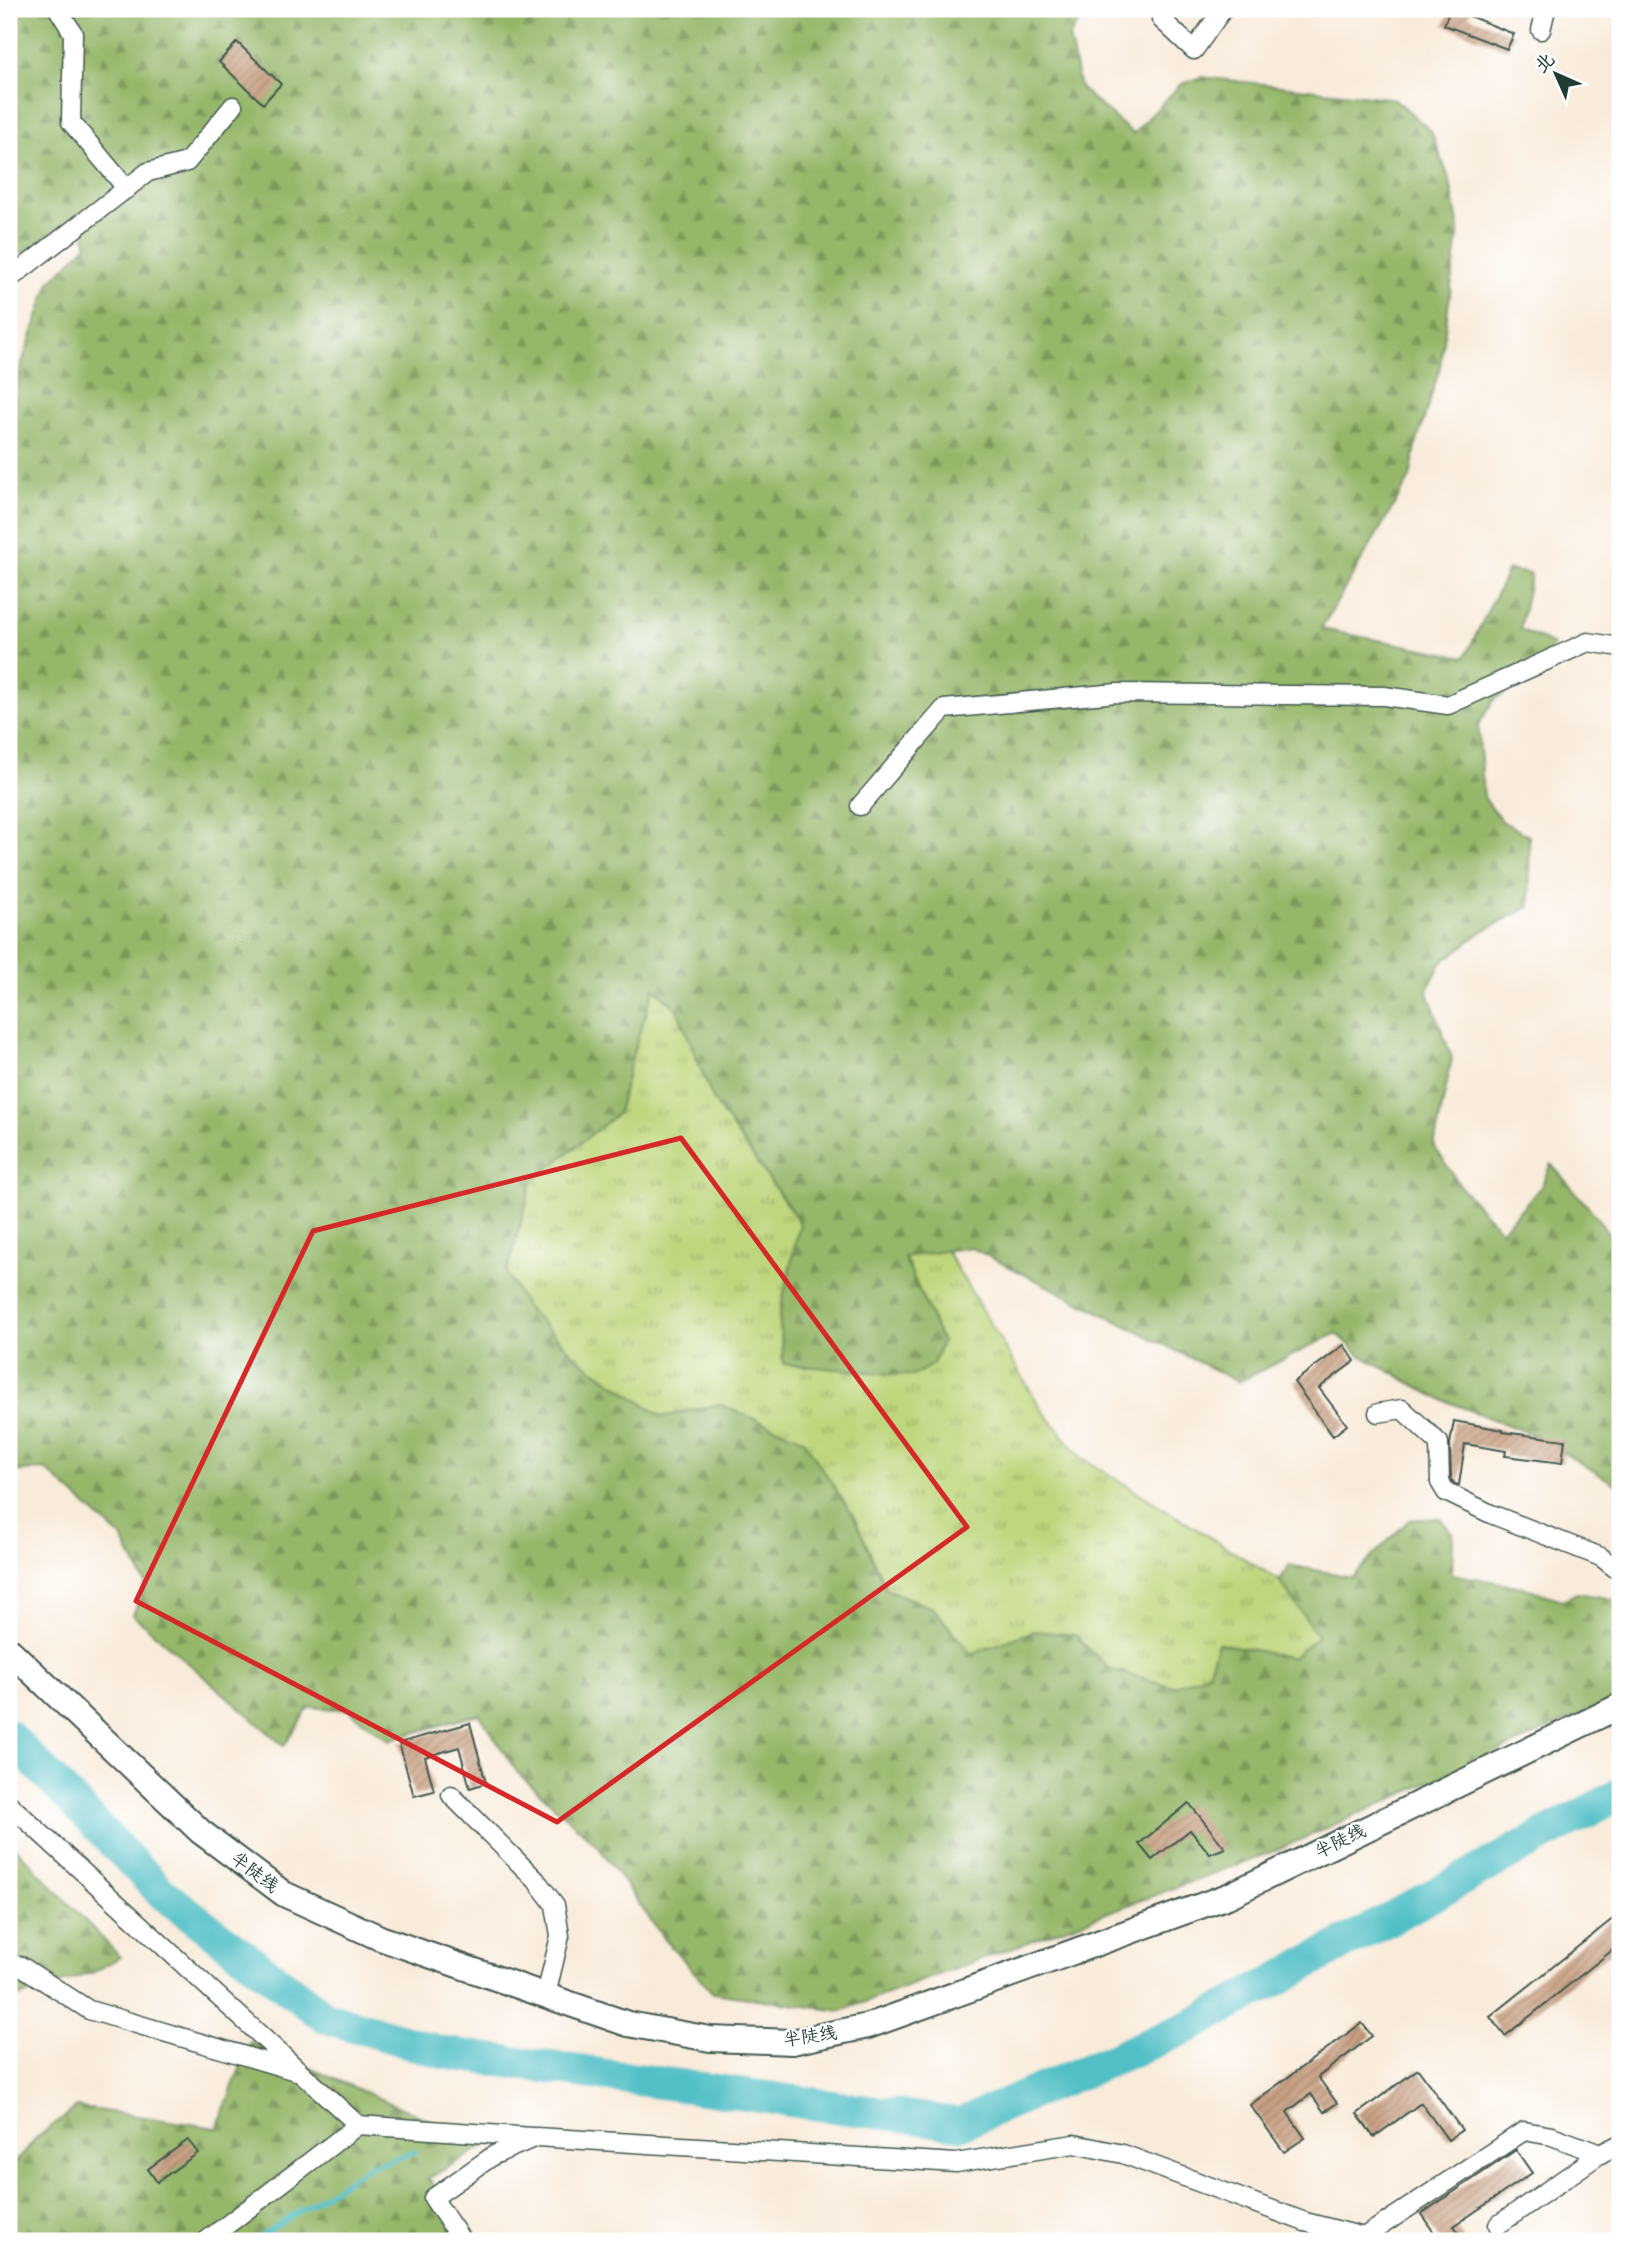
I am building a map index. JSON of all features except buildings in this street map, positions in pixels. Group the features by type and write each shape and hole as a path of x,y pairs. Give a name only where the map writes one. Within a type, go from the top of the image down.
{"street":[{"path":"58,9 72,33 71,122 127,189"},
{"path":"1161,19 1194,50 1223,9"},
{"path":"1541,30 1546,9"},
{"path":"9,279 148,172 187,162 233,107"},
{"path":"860,806 944,709 1118,693 1384,696 1448,705 1588,642 1620,647"},
{"path":"1378,1413 1402,1409 1438,1443 1440,1482 1446,1492 1491,1514 1601,1558 1620,1572"},
{"name":"半陡线","path":"9,1650 201,1832 284,1894 380,1938 628,2024 710,2039 792,2042 867,2026 1228,1896 1620,1706"},
{"path":"452,1795 537,1880 555,1905 560,1936 546,1996"},
{"path":"9,1804 358,2125 956,2164 1074,2144 1123,2154 1306,2222 1364,2236 1524,2131 1552,2136 1600,2154"},
{"path":"9,1964 21,1966 89,2010 299,2072"},
{"path":"206,2241 358,2125"},
{"path":"462,2241 433,2198 494,2155 536,2137"},
{"path":"1497,2225 1600,2154 1620,2144"}],"highlighted area":[{"path":"681,1138 967,1527 557,1822 136,1601 313,1231"}],"green space":[{"path":"9,9 1087,9 1069,37 1080,88 1133,134 1180,85 1201,77 1395,99 1431,131 1450,181 1459,229 1440,367 1416,445 1410,478 1321,629 1465,657 1508,570 1531,574 1520,629 1554,645 1520,685 1495,699 1478,725 1484,798 1502,821 1529,836 1530,907 1481,932 1441,963 1427,990 1452,1058 1434,1146 1462,1188 1501,1231 1541,1187 1551,1164 1596,1216 1620,1252 1620,1487 1536,1436 1436,1397 1360,1355 1337,1333 1238,1382 970,1247 904,1257 942,1342 933,1364 913,1376 784,1364 779,1316 800,1223 714,1101 677,1009 654,988 631,1059 618,1113 532,1181 507,1273 525,1306 577,1358 662,1417 719,1404 803,1439 855,1519 886,1589 934,1609 971,1654 1034,1631 1075,1635 1109,1669 1174,1687 1208,1673 1218,1643 1292,1658 1318,1636 1280,1581 1289,1565 1352,1577 1409,1520 1440,1518 1453,1534 1452,1574 1523,1587 1562,1600 1577,1593 1620,1600 1620,1697 1282,1848 841,2011 713,1993 662,1936 598,1846 517,1772 479,1714 389,1740 348,1710 309,1707 284,1746 133,1615 146,1584 121,1537 45,1469 9,1472 9,433 22,363 50,282 87,245 78,214 9,262"},
{"path":"654,988 677,1009 714,1101 800,1223 779,1316 942,1342 904,1256 946,1250 1042,1410 1081,1457 1280,1581 1318,1636 1292,1658 1218,1643 1208,1673 1174,1687 1108,1669 1075,1635 1034,1631 971,1654 934,1609 886,1589 855,1519 719,1404 662,1417 577,1358 525,1306 507,1273 532,1181 618,1113 631,1059"},
{"path":"9,1841 120,1957 94,1972 9,2000"},
{"path":"250,2042 486,2145 428,2179 482,2241 9,2241 9,2170 36,2138 77,2107 217,2128"}],"waterway":[{"path":"9,1736 162,1893 325,2017 444,2053 960,2124 1193,2025 1620,1794"},
{"path":"253,2241 368,2167 415,2152"}]}
